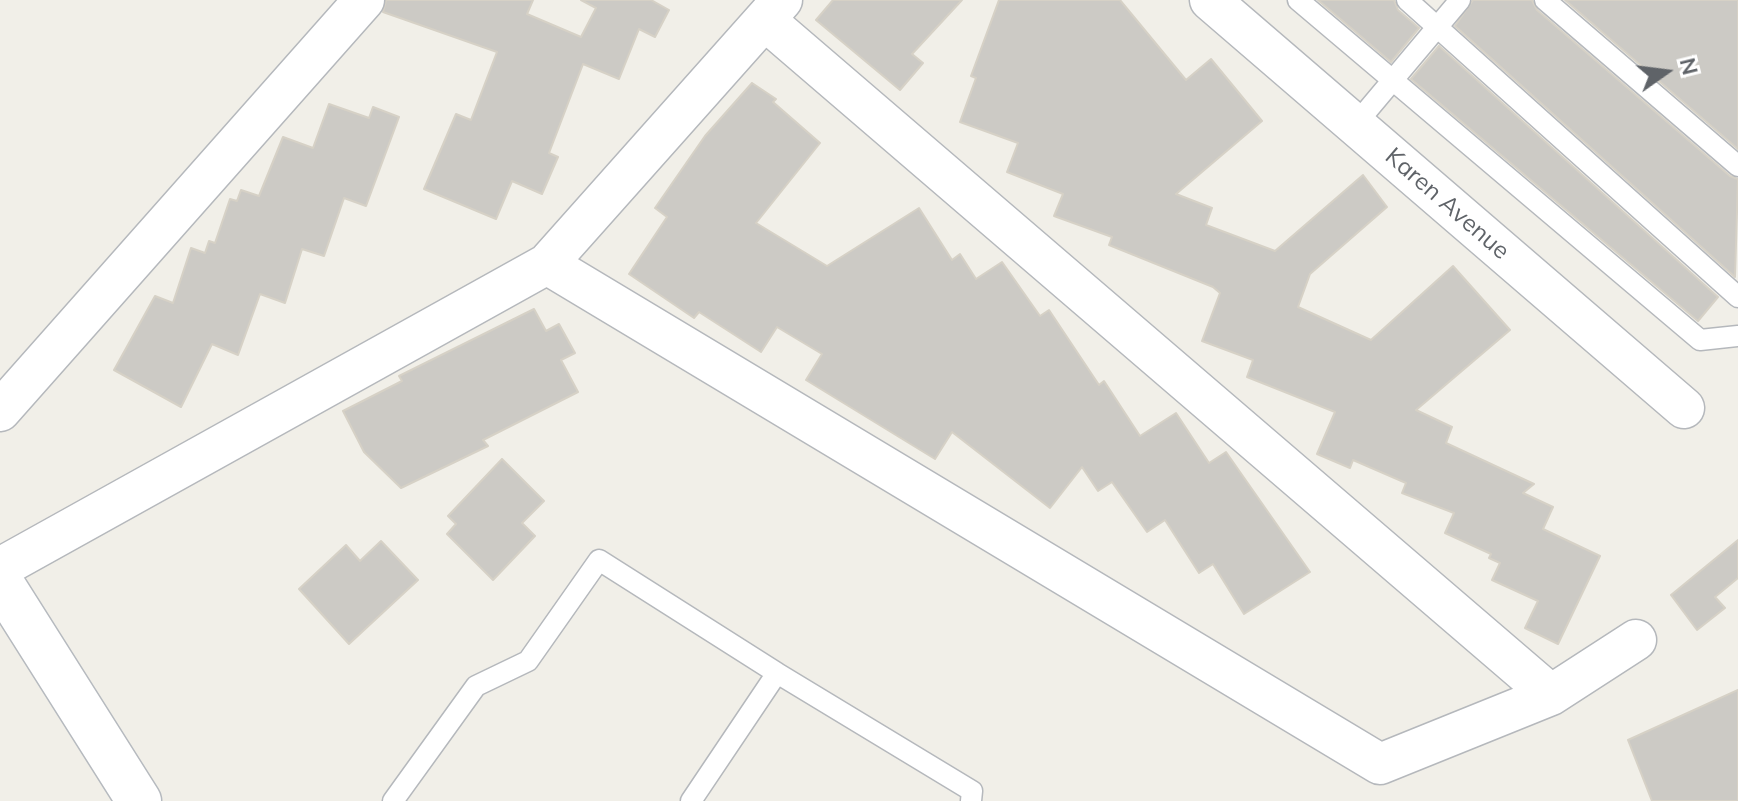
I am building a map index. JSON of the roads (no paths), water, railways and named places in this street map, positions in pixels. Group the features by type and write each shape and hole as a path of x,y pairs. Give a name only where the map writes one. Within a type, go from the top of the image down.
{"street":[{"path":"0,411 364,0"},
{"name":"Karen Avenue","path":"1210,0 1684,408"},
{"path":"0,568 547,264 774,10 1551,695"},
{"path":"547,264 1380,764 1551,695 1636,640"},
{"path":"0,581 139,801"}],"lane":[{"path":"1298,0 1700,340 1738,336"},
{"path":"1407,0 1738,297"},
{"path":"1355,125 1460,0"},
{"path":"1545,0 1738,166"},
{"path":"393,801 476,686 528,661 599,560 972,791 971,801"},
{"path":"691,801 777,673"}]}
